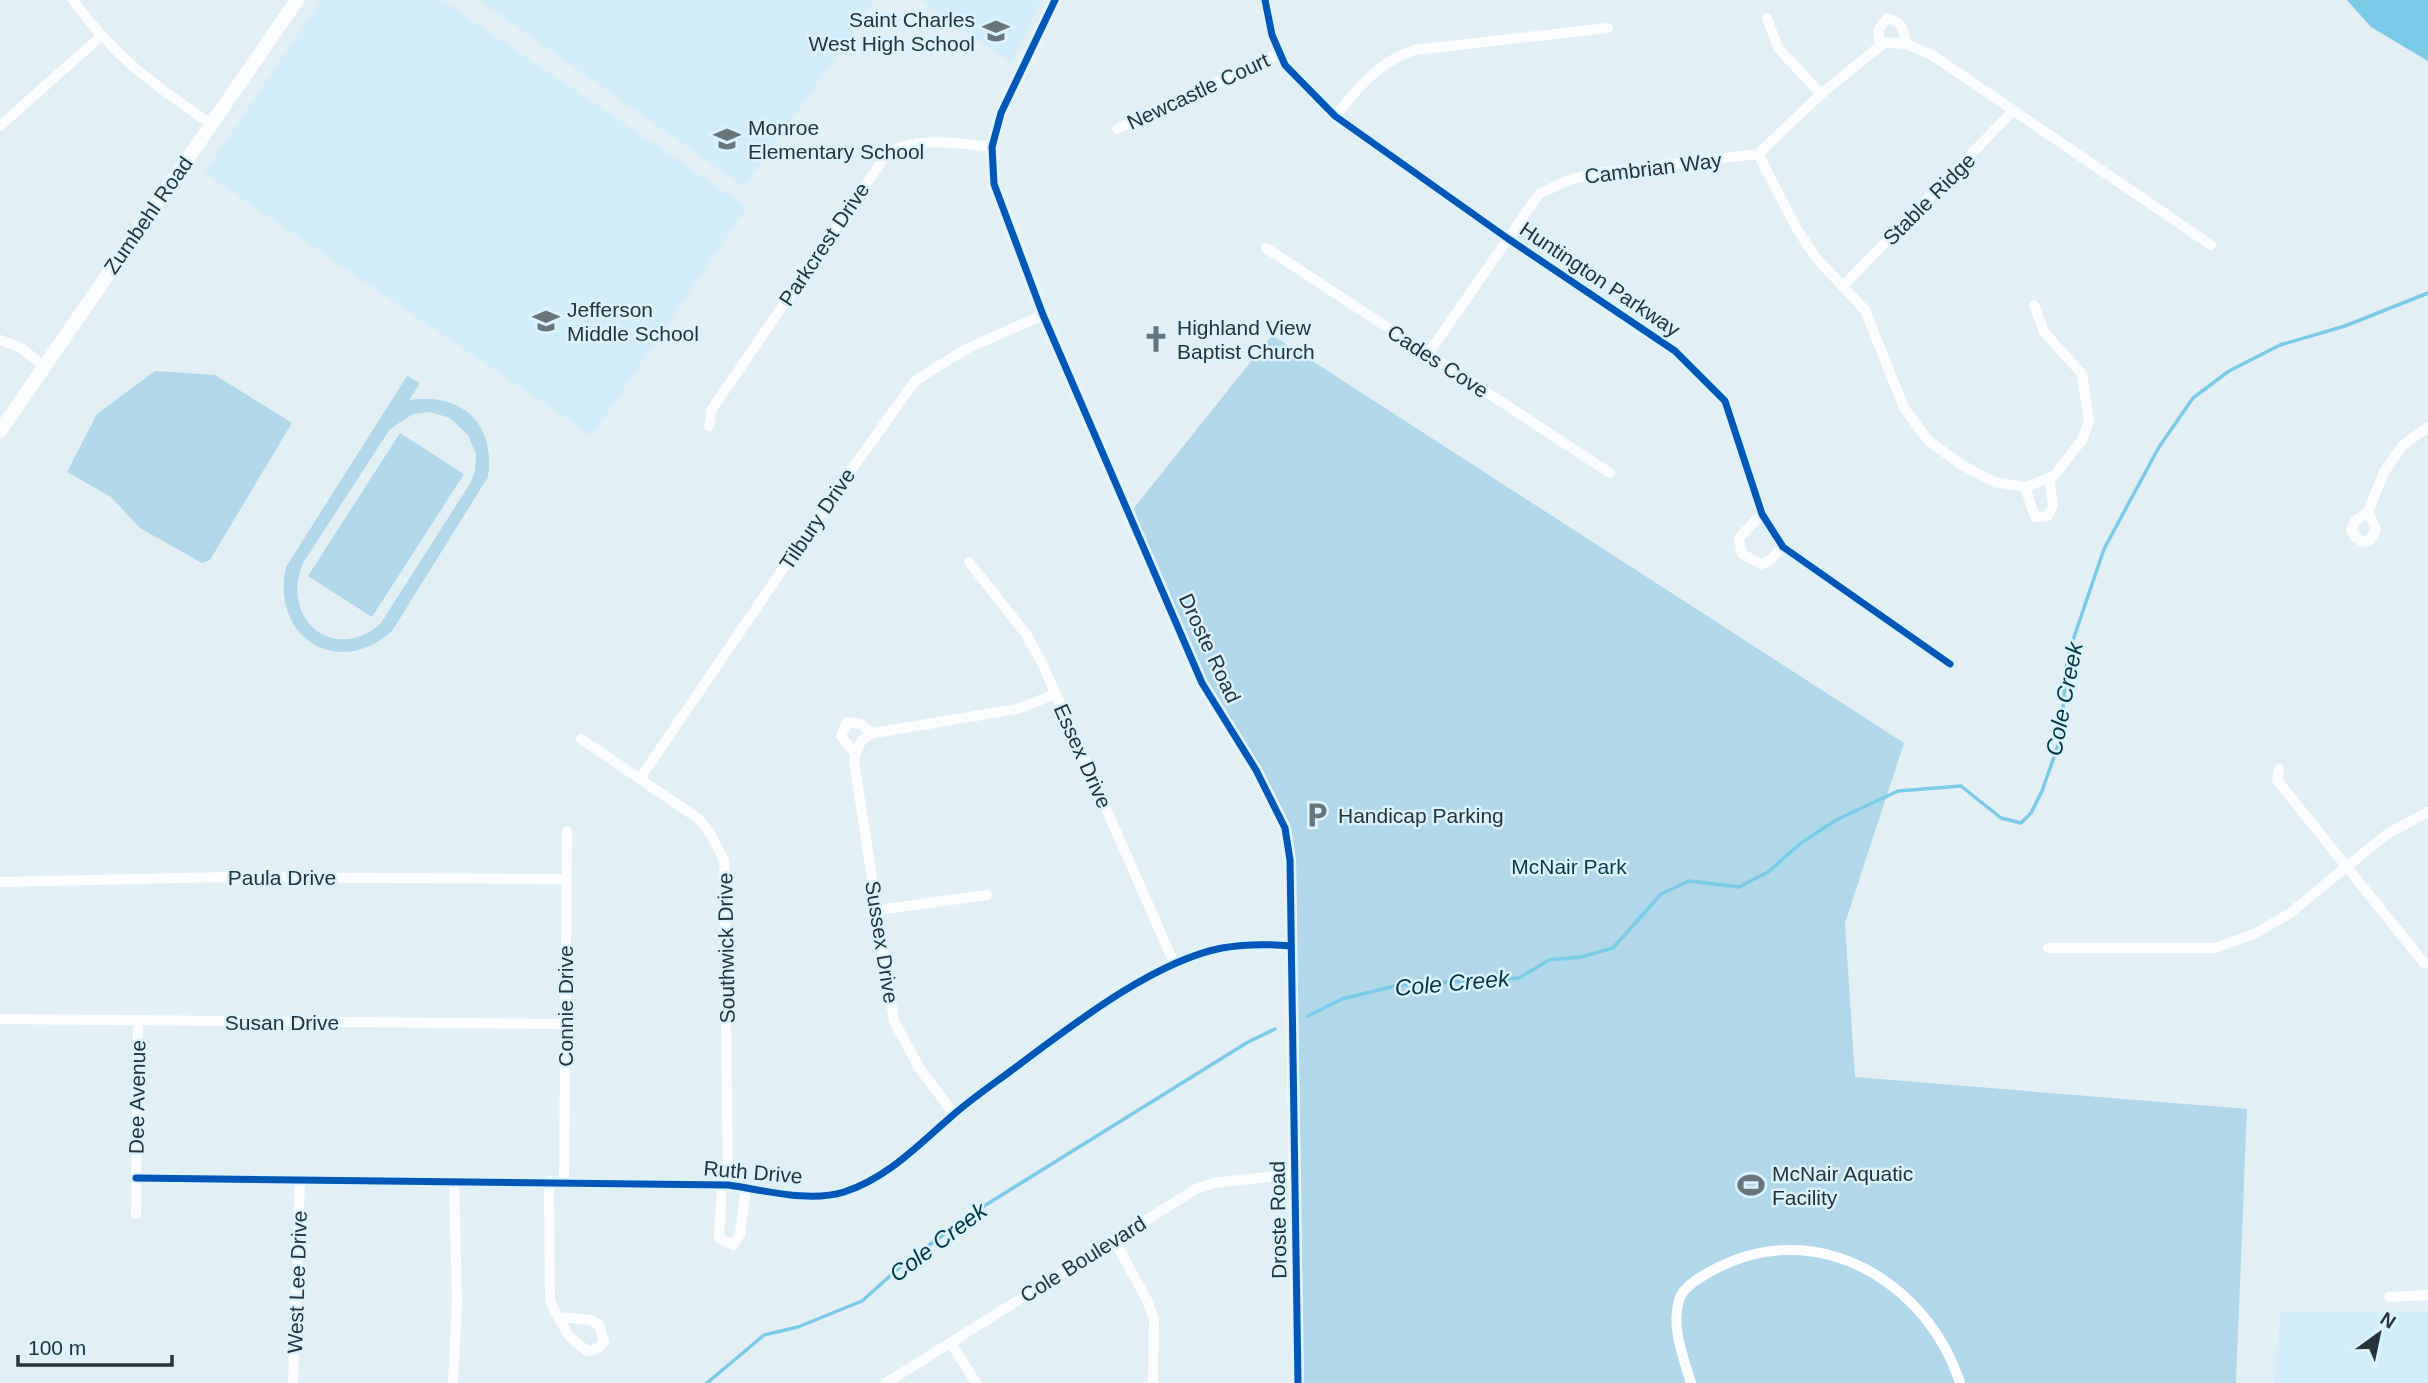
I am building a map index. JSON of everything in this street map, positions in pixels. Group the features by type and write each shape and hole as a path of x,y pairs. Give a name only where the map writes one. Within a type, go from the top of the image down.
{"main road":[{"name":"Zumbehl Road","path":"0,431 297,0"}],"street":[{"path":"74,0 100,37 144,78 211,124"},
{"name":"Droste Road","path":"1055,0 1001,113 992,147 994,184 1043,315 1202,683 1256,770 1285,828 1290,860 1298,1383"},
{"name":"Huntington Parkway","path":"1265,0 1278,54 1285,65 1335,116 1507,238 1675,351 1726,401 1762,514 1783,547 1950,664"},
{"path":"1767,18 1778,48 1821,94"},
{"path":"1880,43 1878,30 1887,18 1899,22 1904,30 1906,44"},
{"path":"1335,116 1363,82 1390,58 1414,50 1608,28"},
{"path":"0,126 100,37"},
{"path":"2034,306 2044,332 2082,374 2090,421 2082,440 2054,476 2025,487 1994,482 1960,464 1928,440 1903,408 1865,310 1817,259 1798,231 1759,154 1821,94 1880,43 1906,44 1932,55 2211,245"},
{"name":"Newcastle Court","path":"1117,129 1278,54"},
{"name":"Stable Ridge","path":"1844,285 2012,112"},
{"name":"Parkcrest Drive","path":"709,426 712,409 889,152 906,144 953,143 992,147"},
{"name":"Cambrian Way","path":"1428,354 1539,194 1571,179 1759,154"},
{"name":"Cades Cove","path":"1266,248 1610,473"},
{"name":"Tilbury Drive","path":"641,778 834,494 915,381 964,350 1043,315"},
{"path":"0,340 21,348 44,366"},
{"path":"2368,512 2384,471 2403,445 2428,427"},
{"path":"2025,487 2035,517 2048,516 2053,505 2049,478"},
{"path":"1762,514 1739,538 1742,554 1761,564 1769,561 1783,547"},
{"name":"Essex Drive","path":"969,562 1026,634 1056,694 1174,963"},
{"name":"Sussex Drive","path":"954,1114 920,1069 894,1021 855,754 841,736 847,722 861,724 872,733 1017,709 1056,694"},
{"path":"855,754 860,742 872,733"},
{"name":"Southwick Drive","path":"581,739 699,819 724,860 725,1185 719,1238 733,1245 740,1234 746,1187"},
{"path":"2278,769 2277,780 2424,963"},
{"path":"2048,948 2215,948 2254,934 2289,914 2387,834 2428,812"},
{"name":"Connie Drive","path":"564,1181 567,831"},
{"name":"Paula Drive","path":"0,882 226,877 565,879"},
{"path":"878,910 988,895"},
{"name":"Ruth Drive","path":"136,1178 564,1181 725,1185 793,1195 843,1192 874,1178 905,1159 954,1114 1074,1023 1174,963 1221,948 1263,944 1291,946"},
{"name":"Susan Drive","path":"0,1019 565,1024"},
{"name":"Dee Avenue","path":"136,1214 138,1022"},
{"name":"Cole Boulevard","path":"886,1383 1206,1185 1294,1174"},
{"name":"West Lee Drive","path":"293,1383 300,1181"},
{"path":"453,1383 457,1315 454,1181"},
{"path":"549,1181 551,1301 558,1317 569,1336 587,1351 597,1349 604,1342 602,1329 591,1320 558,1317"},
{"path":"1114,1240 1154,1320 1153,1383"},
{"path":"1691,1383 1675,1320 1679,1296 1702,1276 1733,1260 1774,1250 1816,1250 1862,1265 1904,1293 1950,1355 1960,1383"},
{"path":"2389,1297 2428,1295"},
{"path":"951,1343 976,1383"}],"shaded area":[{"name":"Jefferson Middle School","path":"321,0 442,0 747,207 592,436 204,173"},
{"name":"Monroe Elementary School","path":"479,0 870,0 874,3 744,187"},
{"name":"Saint Charles West High School","path":"920,0 1041,0 1011,63"},
{"path":"2428,1311 2428,1383 2274,1383 2280,1312"}],"green space":[{"name":"McNair Park","path":"1272,335 1904,743 1845,923 1855,1077 2247,1109 2236,1383 1302,1383 1285,828 1202,683 1130,513"},
{"path":"155,371 215,375 292,423 210,560 202,563 140,528 111,497 67,472 97,414"},
{"path":"407,376 420,383 409,400 444,401 471,415 486,441 488,477 392,631 371,645 350,652 331,651 313,644 298,631 288,613 284,592 286,567","holes":["430,412 450,418 468,435 476,454 471,482 381,623 364,635 347,639 331,638 316,630 306,619 299,603 298,584 303,563 390,429 413,414"]},
{"path":"400,433 464,474 372,617 308,576"}],"water":[{"path":"2347,0 2428,0 2428,61 2371,27"}],"waterway":[{"name":"Cole Creek","path":"1308,1016 1342,999 1399,985 1519,978 1549,960 1581,957 1613,948 1661,894 1689,881 1739,887 1768,872 1801,843 1836,820 1898,791 1961,786 2001,818 2021,823 2031,813 2042,791 2061,737 2066,669 2071,646 2104,549 2159,447 2193,398 2229,371 2280,345 2345,326 2428,293"},
{"name":"Cole Creek","path":"707,1383 764,1335 798,1327 862,1301 899,1268 968,1216 1248,1042 1275,1029"}],"cycle path":[{"path":"1055,0 1001,113 992,147 994,184 1043,315 1202,683 1256,770 1285,828 1290,860 1298,1383"},
{"path":"1265,0 1272,35 1285,65 1335,116 1507,238 1675,351 1725,401 1762,514 1783,547 1950,664"},
{"path":"136,1178 728,1185 801,1196 830,1195 860,1186 889,1169 976,1097 1087,1015 1141,981 1169,966 1222,948 1291,946"}],"place":[{"name":"Saint Charles West High School","path":"996,31"},
{"name":"Monroe Elementary School","path":"727,139"},
{"name":"Jefferson Middle School","path":"546,321"},
{"name":"Highland View Baptist Church","path":"1156,339"},
{"name":"Handicap Parking","path":"1317,815"},
{"name":"McNair Aquatic Facility","path":"1751,1185"}]}
